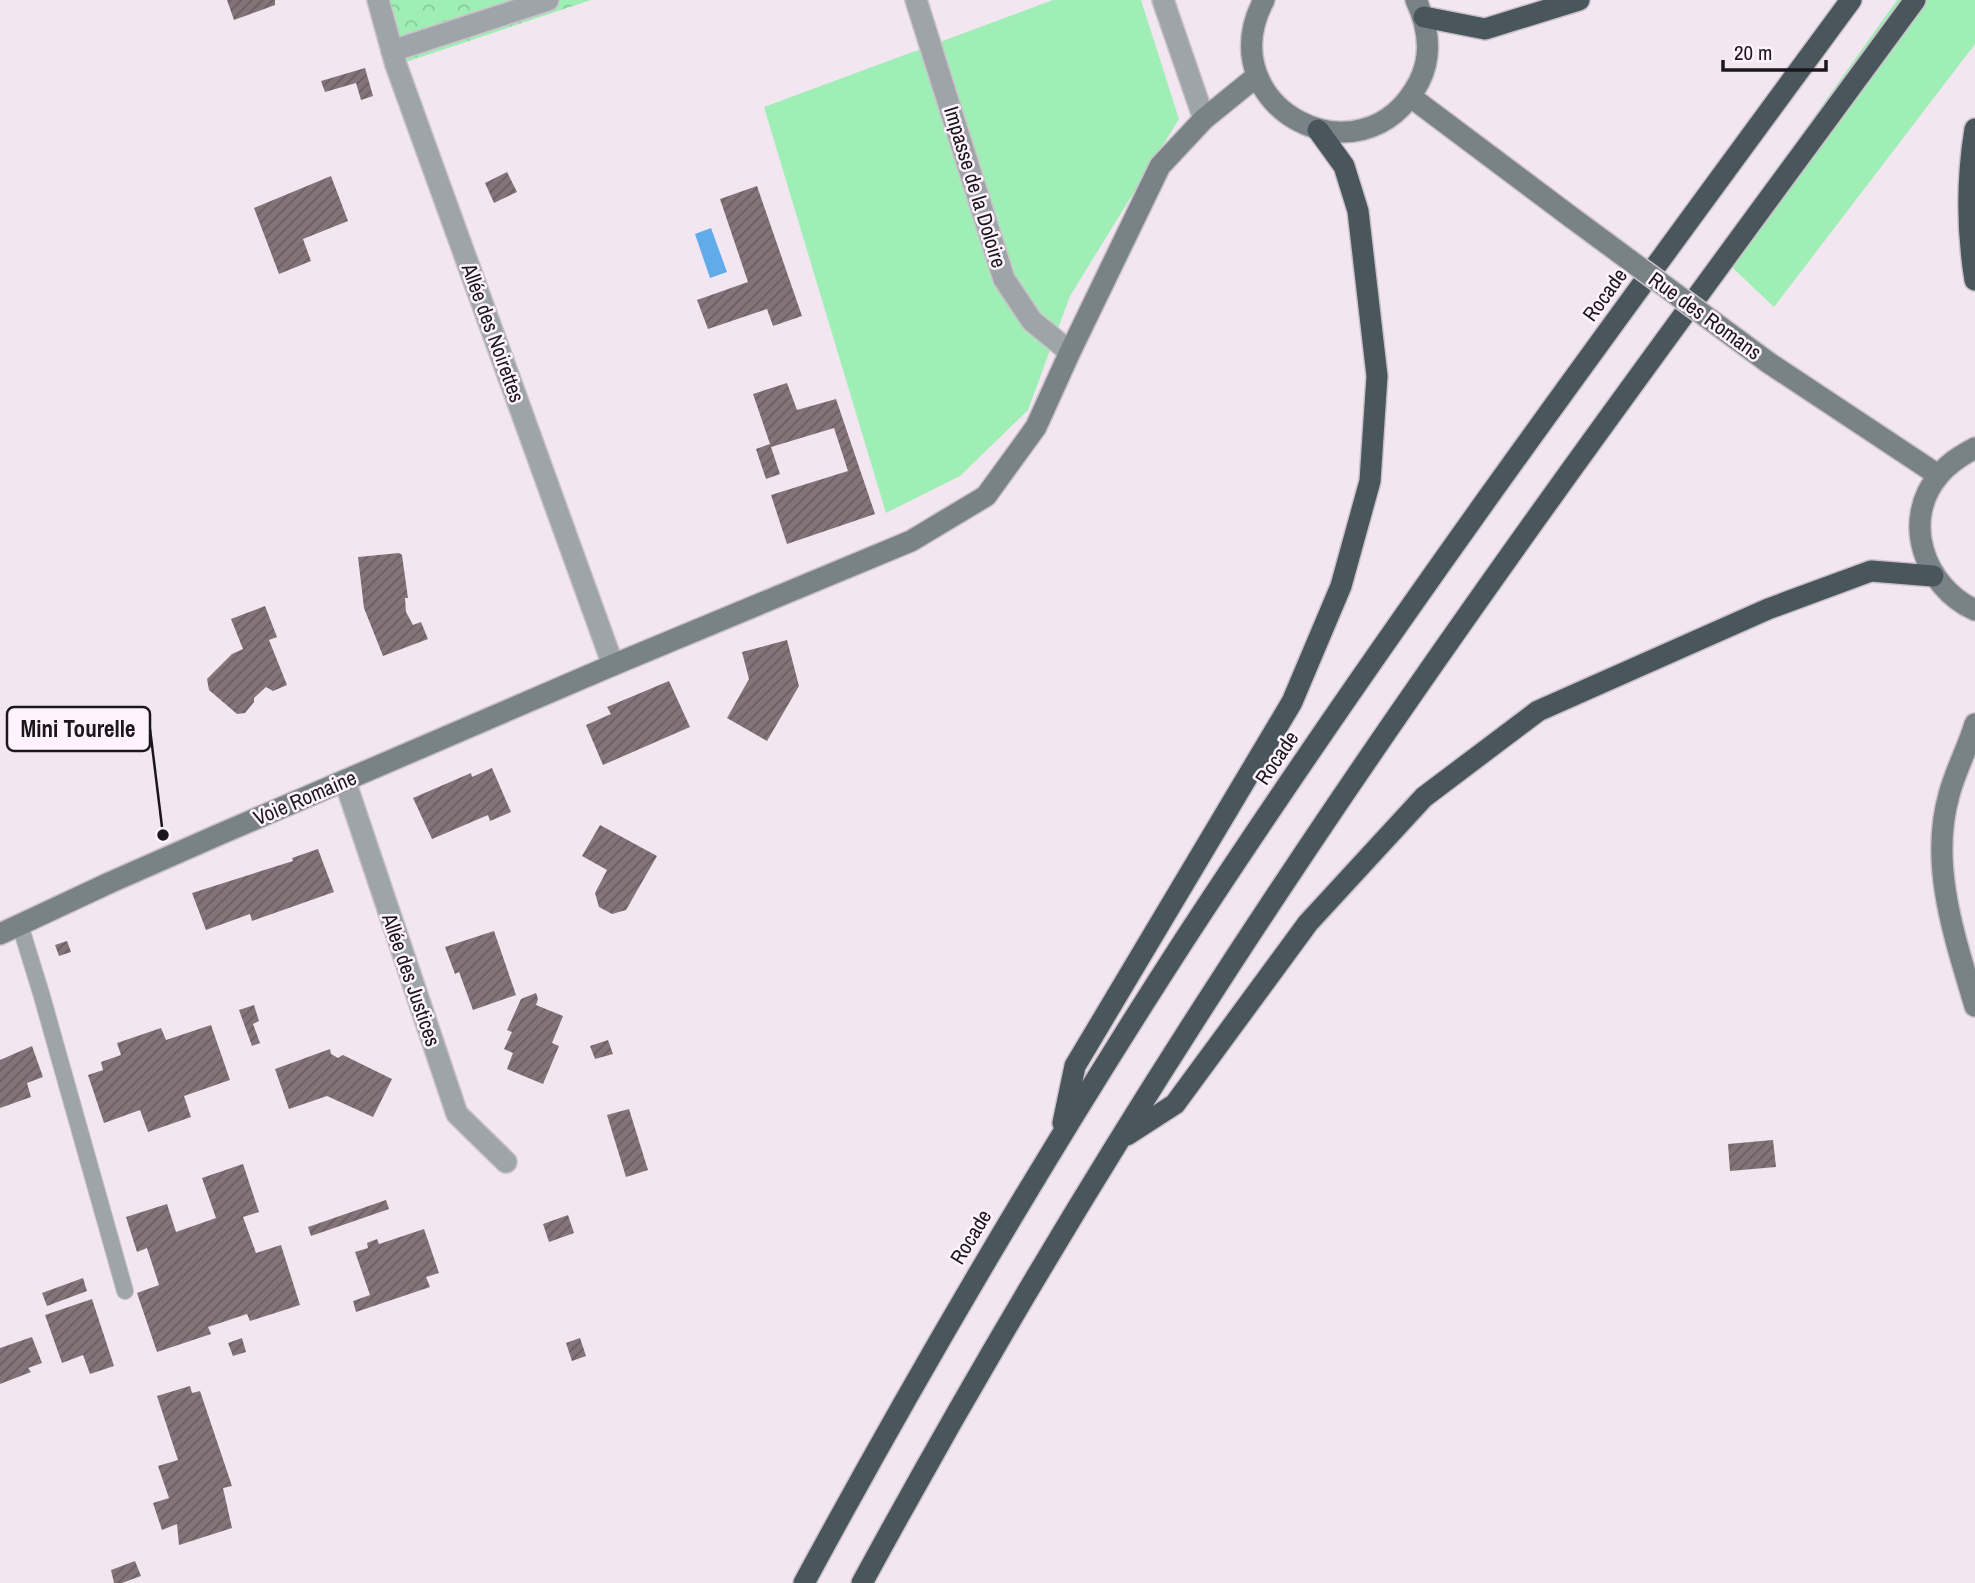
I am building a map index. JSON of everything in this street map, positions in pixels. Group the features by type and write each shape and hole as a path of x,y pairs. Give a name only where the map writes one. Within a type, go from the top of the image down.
{"highway":[{"path":"1420,9 1485,29 1579,0"},
{"name":"Rocade","path":"804,1583 950,1320 1060,1138 1192,929 1377,655 1851,0"},
{"path":"862,1583 994,1346 1226,971 1419,685 1915,0"},
{"path":"1975,129 1970,161 1971,254 1975,280"},
{"path":"1060,1138 1075,1066 1292,702 1341,586 1370,481 1377,376 1358,211 1344,166 1318,130"},
{"path":"1119,1140 1175,1104 1308,923 1424,797 1538,711 1768,609 1871,571 1933,576"}],"street":[{"name":"Allée des Noirettes","path":"378,0 392,51 612,665"},
{"path":"392,51 548,0"},
{"name":"Impasse de la Doloire","path":"916,0 1004,279 1032,321 1070,352"},
{"path":"1163,0 1204,119"},
{"path":"1264,0 1255,16 1251,46 1257,76 1271,100 1292,119 1318,130 1344,133 1369,128 1392,116 1411,97 1424,73 1428,45 1420,9"},
{"name":"Voie Romaine","path":"0,934 133,872 612,665 911,541 986,496 1036,426 1160,166 1204,119 1257,76"},
{"name":"Rue des Romans","path":"1411,97 1769,363 1938,475"},
{"path":"1975,448 1956,458 1938,475 1925,498 1920,525 1923,552 1933,576 1950,596 1975,610"},
{"path":"1975,724 1948,795 1940,845 1946,900 1975,1006"},
{"name":"Allée des Justices","path":"345,781 457,1114 506,1162"}],"lane":[{"path":"20,925 125,1291"}],"green space":[{"path":"390,0 591,0 406,62"},
{"path":"1053,0 1141,0 1179,119 1070,296 1028,410 960,476 886,513 764,107"},
{"path":"1897,0 1975,0 1975,44 1774,307 1717,253"}],"water":[{"path":"711,228 727,272 710,278 695,234"}],"building":[{"path":"227,0 275,0 275,5 234,20"},
{"path":"365,68 373,96 361,100 356,83 325,92 321,81"},
{"path":"507,172 517,192 494,203 485,183"},
{"path":"331,176 348,221 303,239 311,261 279,274 254,208"},
{"path":"757,186 802,316 773,326 767,309 708,329 697,300 748,282 720,199"},
{"path":"787,383 797,410 836,399 875,514 787,544 771,495 848,471 834,428 771,447 780,474 766,479 756,449 770,444 753,394"},
{"path":"399,553 402,555 408,598 405,598 406,612 413,625 421,622 428,639 383,656 364,608 358,557"},
{"path":"265,606 277,637 269,640 287,685 273,691 266,687 254,698 245,713 237,714 209,690 207,679 232,654 243,649 231,619"},
{"path":"787,640 799,686 767,741 727,718 749,679 742,652"},
{"path":"669,681 690,727 603,765 586,725 611,714 607,707"},
{"path":"492,768 511,812 490,821 488,815 432,839 413,798 471,773 472,777"},
{"path":"600,825 657,856 626,910 612,914 599,907 595,893 607,870 582,856"},
{"path":"318,849 334,892 252,921 250,914 206,930 192,893 293,861 292,858"},
{"path":"494,931 516,995 473,1010 459,972 455,974 445,947"},
{"path":"67,941 71,952 59,956 55,945"},
{"path":"536,993 536,1005 563,1016 552,1043 559,1046 543,1084 507,1069 513,1053 504,1049 512,1032 507,1030 521,999"},
{"path":"254,1005 259,1021 253,1024 260,1043 252,1046 239,1010"},
{"path":"211,1025 230,1080 184,1096 191,1117 148,1132 140,1110 104,1123 88,1075 103,1070 101,1062 121,1055 117,1043 161,1028 166,1040"},
{"path":"608,1040 613,1054 595,1059 590,1046"},
{"path":"32,1046 43,1077 27,1083 31,1097 0,1108 0,1060"},
{"path":"330,1049 331,1054 338,1058 343,1055 392,1079 373,1117 327,1096 289,1109 275,1069"},
{"path":"629,1109 648,1170 626,1177 607,1115"},
{"path":"1773,1140 1776,1167 1730,1171 1728,1144"},
{"path":"243,1164 259,1212 243,1217 256,1253 281,1245 300,1305 250,1321 247,1314 208,1327 211,1334 157,1352 137,1293 159,1285 147,1248 137,1252 126,1217 167,1204 176,1232 216,1218 202,1178"},
{"path":"386,1200 389,1209 311,1236 308,1227"},
{"path":"568,1215 574,1233 549,1242 543,1224"},
{"path":"424,1229 439,1273 426,1277 430,1287 356,1312 353,1301 370,1295 355,1252 368,1248 367,1243 377,1239 379,1244"},
{"path":"83,1278 87,1291 47,1306 42,1293"},
{"path":"92,1299 114,1366 90,1374 83,1355 62,1363 45,1315"},
{"path":"32,1337 42,1363 28,1368 31,1372 0,1384 0,1348"},
{"path":"242,1338 246,1352 233,1356 228,1343"},
{"path":"580,1338 586,1356 572,1361 566,1343"},
{"path":"190,1386 192,1393 200,1391 232,1486 223,1488 232,1528 179,1545 177,1524 162,1530 153,1503 169,1498 158,1466 178,1460 157,1396"},
{"path":"135,1561 141,1576 114,1583 111,1570"}],"place":[{"name":"Mini Tourelle","path":"163,835"}]}
